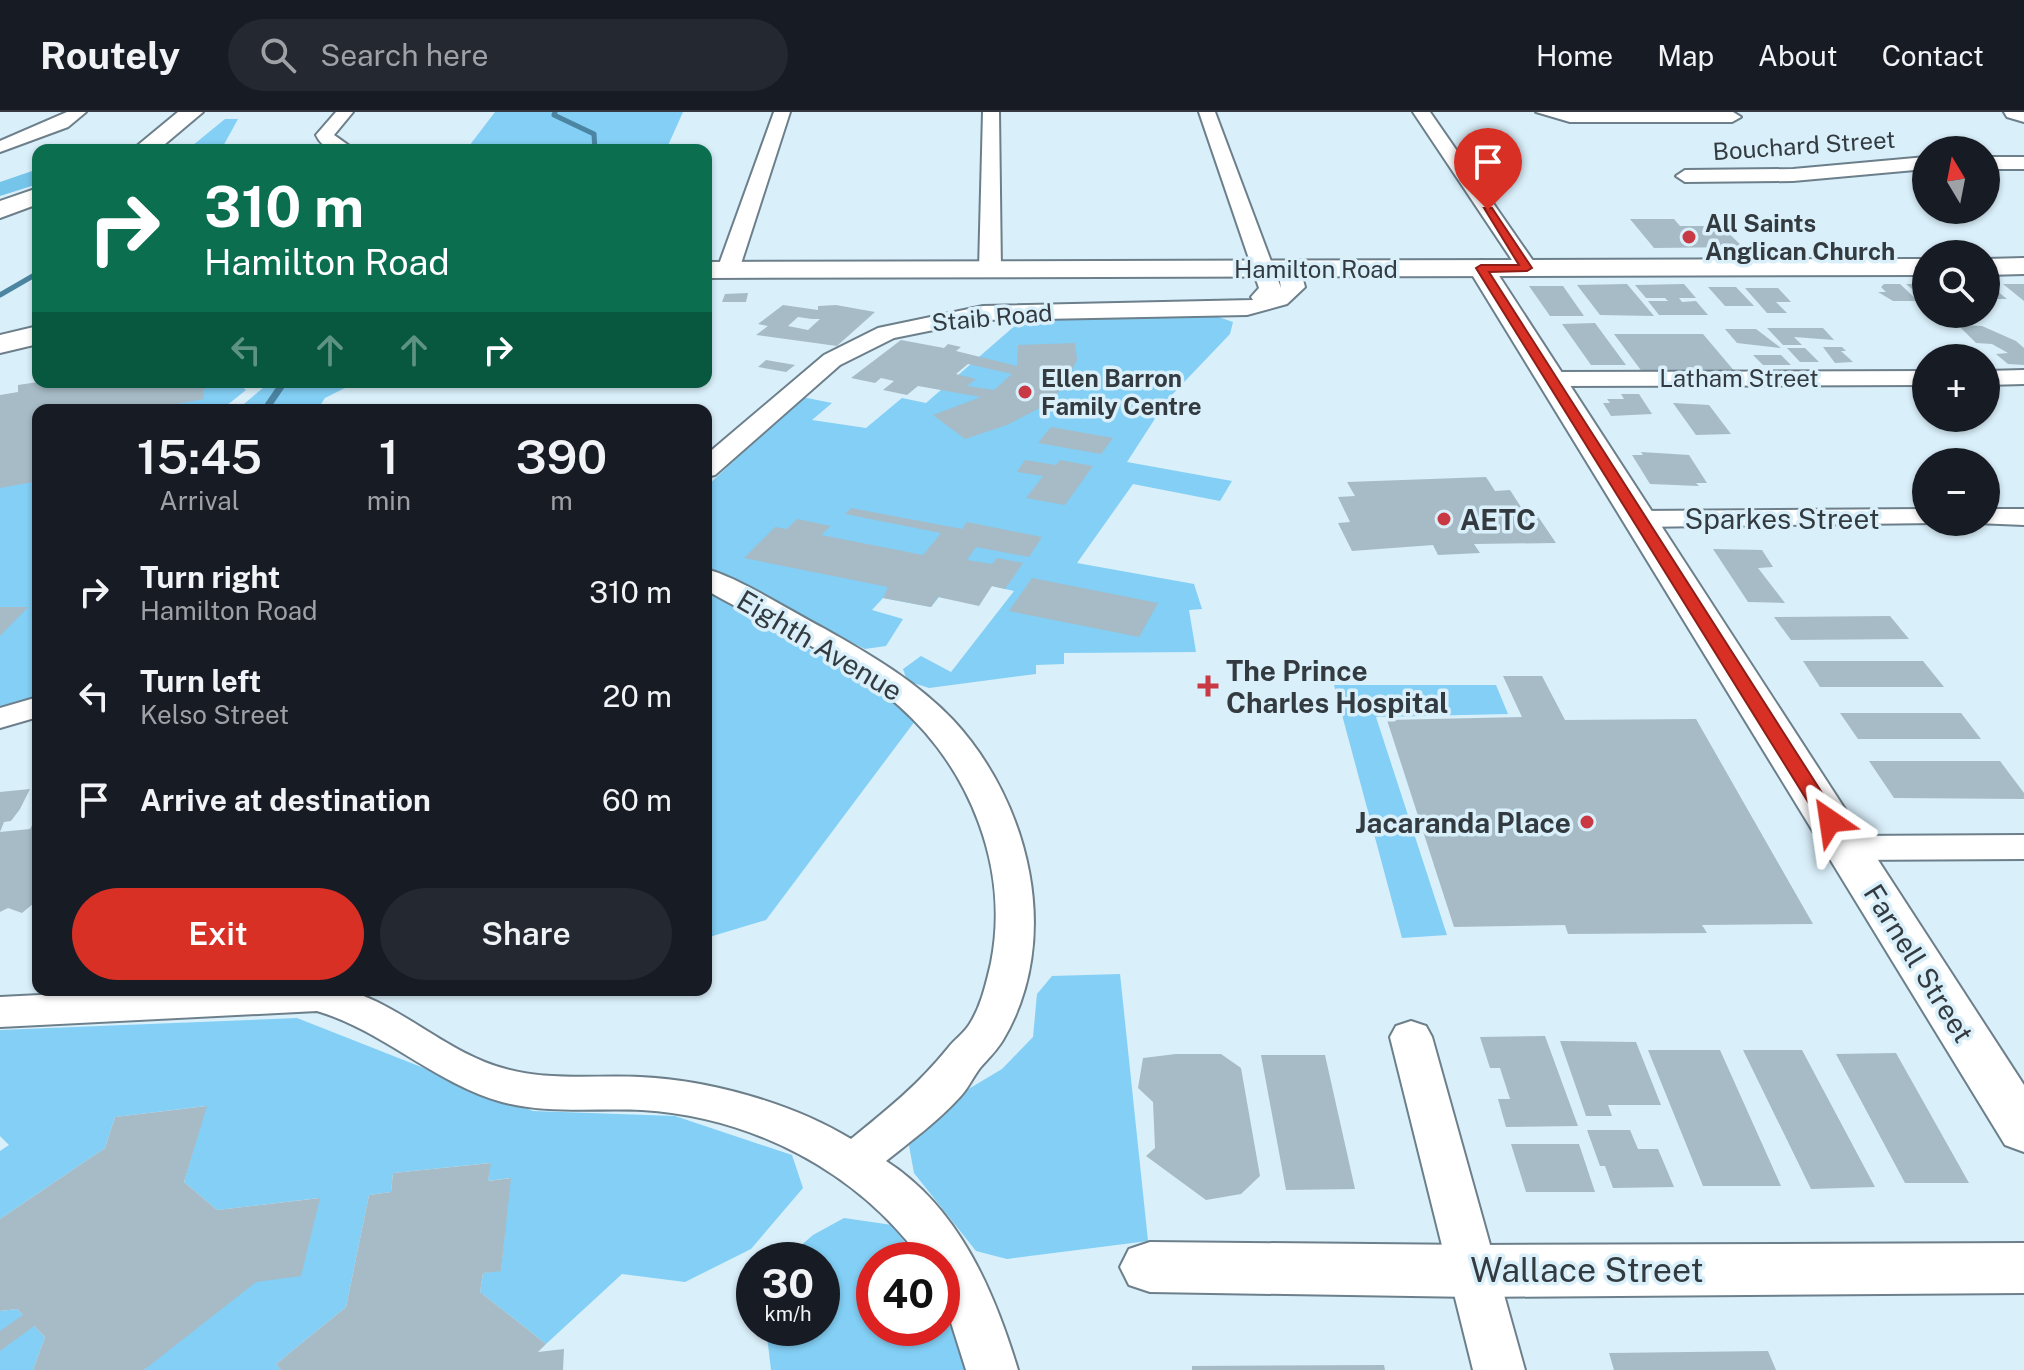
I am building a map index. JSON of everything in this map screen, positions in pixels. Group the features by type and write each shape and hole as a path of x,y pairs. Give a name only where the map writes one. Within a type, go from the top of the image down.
{"main road":[{"path":"152,144 192,112"},
{"path":"173,144 213,112"},
{"path":"2015,112 2024,115"},
{"path":"0,211 32,198"},
{"path":"0,211 32,206"},
{"path":"2000,267 2024,266"},
{"name":"Hamilton Road","path":"717,270 1912,267"}],"street":[{"path":"0,147 62,123 78,112"},
{"path":"334,144 325,135 345,112"},
{"path":"717,270 782,112"},
{"path":"990,270 991,112"},
{"path":"1207,112 1261,269"},
{"path":"1421,112 1527,268"},
{"path":"1544,112 1570,117 1732,117"},
{"path":"2000,163 2024,163"},
{"name":"Bouchard Street","path":"1685,176 1793,175 1912,164"},
{"name":"Farnell Street","path":"1481,268 2024,1130"},
{"name":"Staib Road","path":"1231,307 1268,293 1270,284 1261,269"},
{"name":"Staib Road","path":"712,464 832,360 886,333 983,313 1259,306 1283,298 1294,287 1289,269"},
{"path":"2000,378 2024,377"},
{"name":"Latham Street","path":"1551,379 1912,378"},
{"name":"Sparkes Street","path":"1638,519 1912,517"},
{"path":"2000,517 2024,517"},
{"name":"Eighth Avenue","path":"712,581 868,667 926,712 970,766 983,789 1001,833 1012,875 1012,962 1004,997 986,1033 945,1085 855,1161"},
{"path":"0,718 32,709"},
{"path":"1847,848 2024,847"},
{"path":"0,1012 318,996 363,1012 450,1064 504,1085 572,1093 662,1095 773,1120 855,1161 917,1215 950,1260 983,1327 992,1370"},
{"path":"1411,1037 1499,1370"},
{"name":"Wallace Street","path":"1150,1267 1474,1271 2024,1268"}],"shaded area":[{"path":"495,112 683,112 669,144 471,144"},
{"path":"225,119 238,119 224,144 194,144"},
{"path":"32,171 32,186 0,196 0,182"},
{"path":"1210,314 1233,322 1230,334 1167,400 1127,462 1232,481 1220,501 1133,484 1077,563 1194,584 1202,609 1189,610 1196,652 1064,653 1064,664 1036,665 1036,674 929,688 907,681 903,669 921,656 951,672 1014,591 992,586 939,597 931,607 883,598 872,610 903,619 886,646 865,649 712,572 712,481 802,397 832,403 812,420 866,428 902,398 926,403 1026,316"},
{"path":"178,388 246,390 228,404 80,404"},
{"path":"263,388 345,388 325,398 321,404 244,404"},
{"path":"32,412 32,704 0,714 0,417"},
{"path":"712,595 865,680 915,721 766,920 712,936"},
{"path":"1334,685 1496,685 1508,714 1376,717 1447,935 1402,938"},
{"path":"1120,974 1148,1241 1007,1259 976,1251 914,1173 908,1140 940,1106 1002,1069 1033,1037 1037,994 1052,976"},
{"path":"297,1018 533,1111 675,1116 792,1155 803,1188 757,1242 736,1242 736,1256 685,1282 622,1274 546,1344 480,1292 483,1273 501,1270 510,1178 488,1181 490,1163 393,1173 391,1192 369,1195 346,1307 276,1364 281,1370 144,1370 319,1198 217,1210 184,1182 206,1106 115,1117 105,1148 0,1219 0,1151 9,1145 0,1136 0,1030"},
{"path":"844,1218 892,1225 905,1242 856,1242 856,1346 960,1346 960,1331 970,1349 972,1370 771,1370 768,1346 840,1346 840,1242 805,1242"},
{"path":"17,1309 45,1337 33,1370 0,1370 0,1311"}],"building":[{"name":"All Saints Anglican Church","path":"1630,219 1674,219 1680,226 1721,226 1743,247 1654,248"},
{"path":"1627,284 1654,316 1600,315 1577,285"},
{"path":"1684,284 1696,298 1679,298 1682,302 1696,301 1708,315 1659,315 1648,301 1668,301 1665,298 1646,298 1635,285"},
{"path":"1884,284 1900,284 1912,295 1912,301 1893,301 1878,292 1886,292 1881,287"},
{"path":"2003,284 2024,284 2024,301"},
{"path":"1529,286 1563,286 1584,316 1550,316"},
{"path":"1708,287 1736,287 1754,306 1725,306"},
{"path":"1745,288 1778,288 1791,302 1776,302 1787,313 1767,313"},
{"path":"748,293 746,302 722,302 725,294"},
{"path":"783,305 818,310 818,306 836,305 875,312 837,346 756,335 768,326 758,324","holes":["798,317 820,319 808,330 788,326"]},
{"path":"1595,323 1626,365 1591,365 1562,324"},
{"path":"1767,328 1823,328 1834,340 1794,337 1802,345 1783,345"},
{"path":"1961,328 1987,328 2016,341 2024,348 2024,365 2008,364 2000,357 2000,354 2008,353 2000,348 2000,344 1976,343"},
{"path":"1725,329 1756,329 1781,348 1737,343"},
{"path":"1614,334 1703,334 1736,373 1643,373"},
{"path":"901,340 944,348 948,344 961,347 956,351 1017,366 1018,345 1075,343 1077,360 1063,388 1040,408 1007,425 965,439 933,415 981,397 918,386 907,395 883,390 894,381 881,378 875,383 851,378","holes":["968,364 1012,374 994,390 967,386 976,379 956,374"]},
{"path":"1823,347 1842,347 1846,351 1841,351 1853,362 1835,363"},
{"path":"1787,348 1805,348 1819,362 1800,362"},
{"path":"1753,355 1781,355 1791,365 1763,365"},
{"path":"766,360 795,365 786,372 758,367"},
{"path":"32,383 32,388 205,388 204,399 176,404 32,404 32,482 0,488 0,395 18,392 18,385"},
{"path":"1621,394 1639,394 1652,414 1611,416 1603,403 1610,403 1607,399 1624,399"},
{"path":"1673,403 1709,405 1731,434 1696,435"},
{"path":"1051,427 1113,438 1101,454 1038,443"},
{"path":"1641,452 1689,455 1707,483 1696,483 1699,486 1650,484 1632,455 1643,455"},
{"path":"1025,460 1056,465 1060,460 1093,466 1065,505 1026,498 1043,476 1017,472"},
{"name":"AETC","path":"1486,477 1495,491 1510,490 1526,515 1537,515 1556,543 1474,544 1480,553 1438,555 1433,545 1352,551 1338,523 1350,522 1338,497 1355,496 1347,482"},
{"path":"851,508 962,529 967,522 1042,537 1029,557 976,547 967,560 992,564 997,558 1023,563 1005,589 992,586 979,606 938,597 931,607 883,598 888,587 744,558 775,527 787,529 797,519 831,526 821,535 923,555 941,533 845,514"},
{"path":"1713,549 1762,550 1773,567 1758,568 1785,603 1748,602"},
{"path":"1032,578 1158,603 1139,637 1009,611"},
{"path":"0,607 28,607 0,636"},
{"path":"1890,616 1909,639 1791,640 1774,617"},
{"path":"1803,661 1923,661 1944,687 1820,687"},
{"name":"Jacaranda Place","path":"1503,676 1542,676 1565,720 1696,719 1813,924 1702,925 1707,933 1568,934 1565,925 1454,927 1387,720 1522,717"},
{"path":"1840,713 1961,713 1981,739 1858,739"},
{"path":"1869,761 2000,761 2024,793 2024,799 1894,798"},
{"path":"30,789 20,809 11,821 4,822 0,832 0,792"},
{"path":"32,826 32,905 22,913 8,908 0,912 0,832 30,829"},
{"path":"1545,1036 1578,1126 1506,1127 1498,1099 1510,1099 1500,1068 1490,1068 1480,1037"},
{"path":"1560,1041 1636,1042 1661,1105 1608,1105 1612,1116 1586,1116"},
{"path":"1648,1050 1720,1050 1781,1186 1703,1186"},
{"path":"1743,1050 1802,1050 1875,1187 1811,1189"},
{"path":"1896,1053 1969,1183 1905,1183 1836,1054"},
{"path":"1221,1054 1241,1068 1260,1176 1241,1194 1206,1200 1146,1156 1155,1148 1153,1102 1138,1088 1143,1058"},
{"path":"1261,1055 1325,1055 1355,1189 1286,1190"},
{"path":"207,1106 184,1182 217,1210 320,1198 301,1276 256,1282 144,1370 33,1370 45,1337 34,1326 0,1351 0,1331 23,1315 17,1309 0,1311 0,1219 105,1148 115,1117"},
{"path":"1587,1130 1630,1130 1638,1149 1658,1149 1674,1187 1613,1188 1605,1166 1600,1166"},
{"path":"1511,1144 1579,1144 1595,1192 1526,1192"},
{"path":"491,1163 488,1181 511,1178 501,1271 483,1273 480,1292 546,1344 538,1352 564,1349 563,1370 281,1370 276,1364 346,1307 369,1195 391,1192 393,1173"},
{"path":"1768,1351 1776,1370 1614,1370 1609,1353"},
{"path":"1384,1365 1385,1370 1192,1370 1192,1366"}],"waterway":[{"path":"555,112 554,115 594,134 595,144"},
{"path":"0,295 32,276"},
{"path":"269,404 280,388"}],"place":[{"name":"All Saints Anglican Church","path":"1689,237"},
{"name":"Ellen Barron Family Centre","path":"1025,392"},
{"name":"AETC","path":"1444,519"},
{"name":"The Prince Charles Hospital","path":"1208,686"},
{"name":"Jacaranda Place","path":"1587,822"}],"route":[{"path":"1488,210 1527,268 1481,268 1830,821"}]}
